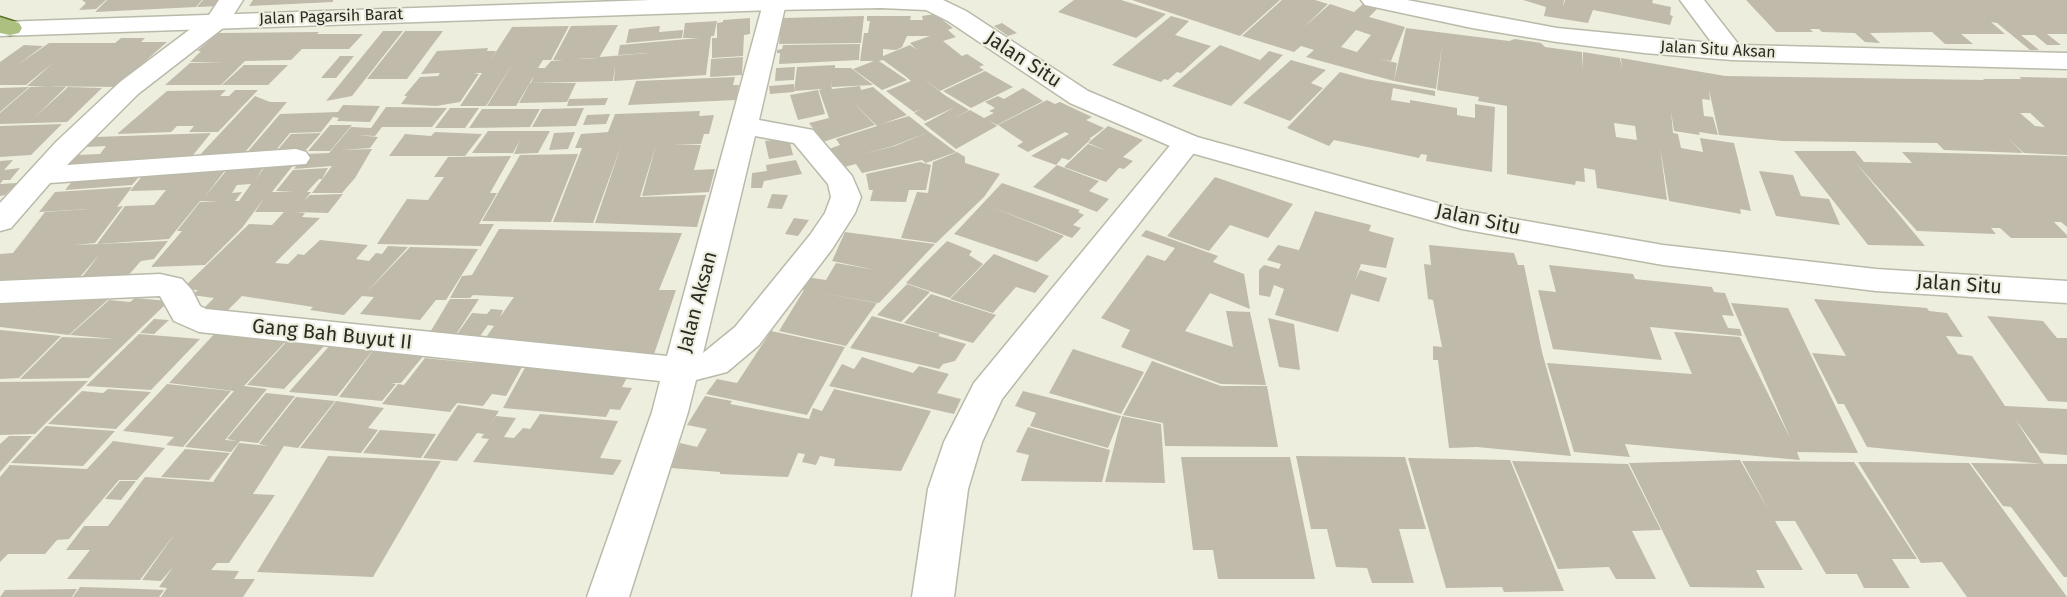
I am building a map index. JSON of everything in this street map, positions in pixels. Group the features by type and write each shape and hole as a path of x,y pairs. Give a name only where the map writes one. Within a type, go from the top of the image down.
{"street":[{"name":"Jalan Situ Aksan","path":"1373,0 1472,21 1557,35 1644,45 1732,52 2067,61"},
{"path":"1692,0 1732,52"},
{"name":"Jalan Pagarsih Barat","path":"3,27 224,10 754,2 940,2"},
{"name":"Jalan Aksan","path":"608,597 670,412 744,126 754,2"},
{"name":"Jalan Situ","path":"940,2 957,16 1079,97 1186,143 1462,219 1662,255 1876,280 2067,292"},
{"path":"0,221 66,148 129,88 224,10"},
{"name":"Gang Bah Buyut II","path":"0,292 160,285 170,287 180,298 186,313 199,320 680,370 715,363 747,336 821,242 840,213 846,197 842,182 802,136 744,126"},
{"path":"933,597 948,489 963,442 987,392 1186,143"},
{"path":"42,175 296,158"}],"building":[{"path":"82,0 106,0 96,9 79,10 86,3"},
{"path":"107,0 202,0 196,7 95,12"},
{"path":"203,0 225,0 221,6 197,7"},
{"path":"253,0 333,0 333,2 249,6"},
{"path":"1074,0 1121,0 1166,14 1136,38 1058,12"},
{"path":"1132,0 1280,0 1240,36"},
{"path":"1282,0 1315,0 1328,4 1303,28 1330,4 1354,12 1363,4 1378,8 1369,17 1405,27 1391,61 1380,59 1397,63 1394,81 1306,57 1314,50 1301,46 1294,52 1242,36","holes":["1356,30 1371,35 1357,52 1341,47"]},
{"path":"1523,0 1564,0 1563,7 1565,0 1653,0 1652,3 1671,7 1670,15 1673,16 1670,25 1593,10 1588,23 1544,16 1546,7"},
{"path":"1746,0 2067,0 2067,34 2047,34 2061,45 2047,45 2035,35 2021,35 2039,50 2030,50 1997,23 1991,22 2005,34 1961,34 1973,44 1945,44 1932,32 1870,33 1880,43 1865,42 1855,33 1822,32 1819,29 1810,29 1813,32 1776,32"},
{"path":"935,14 953,28 948,30 956,37 943,41 962,56 967,54 984,65 979,67 984,70 940,91 922,78 946,96 969,110 953,119 970,110 984,118 994,113 989,111 995,108 985,102 998,96 1004,99 1023,88 1043,101 997,125 989,120 997,126 956,149 924,124 955,107 925,121 914,113 921,109 914,112 886,91 911,81 883,60 879,61 907,80 882,90 853,69 874,61 860,61 864,33 868,33 870,21 867,21 867,16 911,16 910,20 923,20 922,16","holes":["907,36 930,36 910,43 917,50 910,45 883,56 883,49 896,50 902,47"]},
{"path":"864,16 861,43 779,44 780,34 776,34 782,18"},
{"path":"1171,16 1189,21 1175,35 1211,46 1181,73 1177,72 1168,80 1164,79 1161,82 1112,65"},
{"path":"750,18 750,34 744,35 743,56 712,58 712,38 717,38 717,23 723,20"},
{"path":"717,21 714,36 711,36 706,75 614,81 615,65 613,81 531,83 534,76 516,106 487,106 515,60 486,106 460,106 482,73 473,73 479,74 460,102 436,106 401,104 407,96 404,96 420,77 438,76 440,73 421,74 437,51 488,48 487,51 496,51 490,61 512,27 569,26 551,60 543,60 538,68 545,68 551,61 649,53 618,55 620,45 699,38 683,38 685,23"},
{"path":"1002,23 1017,33 1008,36 994,26"},
{"path":"618,25 599,58 553,60 571,26"},
{"path":"660,26 659,32 683,30 682,38 626,43 629,29"},
{"path":"1406,28 1509,41 1515,39 1541,43 1545,47 1582,52 1583,70 1583,52 1620,58 1622,68 1621,58 1725,76 1984,80 2022,79 2019,77 2067,78 2067,155 2024,153 2009,139 2023,153 1944,150 1937,143 1782,141 1719,135 1709,90 1710,100 1702,99 1704,116 1713,117 1718,135 1674,131 1671,111 1673,133 1678,134 1681,148 1703,152 1700,138 1734,143 1751,211 1740,209 1741,214 1669,201 1660,147 1667,200 1597,188 1595,170 1584,168 1585,182 1576,181 1575,185 1507,174 1507,106 1478,101 1479,97 1437,90 1442,45 1436,89 1394,81","holes":["2020,113 2030,113 2045,127 2035,126","1614,123 1635,126 1637,140 1616,137"]},
{"path":"383,31 403,31 352,96 326,101"},
{"path":"405,31 443,31 407,79 367,79"},
{"path":"319,32 317,34 363,34 349,49 302,49 291,60 245,61 221,85 165,85 190,63 223,62 190,62 201,51 197,51 218,33"},
{"path":"121,38 145,38 141,42 167,42 134,71 140,71 119,87 27,86 54,62 26,85 0,85 0,62 24,45 43,46 16,66 49,43 115,43"},
{"path":"860,44 859,60 779,64 780,53 777,53 783,45"},
{"path":"1220,45 1260,60 1269,51 1283,55 1231,106 1172,86"},
{"path":"340,56 354,56 336,78 321,78"},
{"path":"743,57 742,75 710,77 711,59"},
{"path":"1291,60 1326,70 1311,83 1323,88 1290,121 1243,103"},
{"path":"244,65 288,65 268,85 222,85"},
{"path":"835,65 835,68 851,68 873,85 832,87 831,78 832,91 832,89 860,86 861,90 873,87 907,115 882,124 909,116 956,152 926,163 922,160 862,173 856,164 844,167 829,149 840,145 836,139 877,126 853,102 875,125 823,142 809,123 829,118 819,90 822,89 794,91 797,67"},
{"path":"795,67 794,80 775,81 776,68"},
{"path":"985,71 1013,87 971,108 943,91"},
{"path":"1340,72 1435,91 1435,96 1393,88 1391,100 1410,103 1410,100 1457,108 1457,115 1475,118 1475,104 1495,107 1492,172 1426,161 1427,155 1421,154 1419,158 1334,140 1329,146 1287,128"},
{"path":"735,77 733,85 739,85 736,100 628,105 636,81"},
{"path":"530,83 576,83 567,102 519,103"},
{"path":"794,84 794,92 770,94 769,86"},
{"path":"67,86 35,117 68,87 102,88 67,122 0,124 0,113 30,87"},
{"path":"29,87 0,112 0,88"},
{"path":"226,90 220,96 229,96 235,90 258,90 218,132 189,132 194,126 177,126 171,132 117,134 167,91"},
{"path":"818,90 825,114 798,120 790,95"},
{"path":"255,96 270,102 287,102 241,157 197,158"},
{"path":"608,98 605,105 567,106 569,99"},
{"path":"1047,100 1055,104 1060,102 1092,117 1086,120 1104,128 1089,139 1091,139 1069,160 1062,158 1056,165 1031,156 1069,134 1065,132 1028,152 1017,146 1023,142 998,125"},
{"path":"343,105 380,106 370,122 337,121 339,118 333,117 321,132 290,133 272,155 243,157 280,114 338,112"},
{"path":"386,107 447,108 432,127 382,127 375,136 357,135 378,137 370,148 341,150 372,149 355,178 342,193 312,193 332,166 294,169 306,154 329,153 351,127 371,128"},
{"path":"450,108 479,108 465,128 435,128"},
{"path":"584,108 576,126 532,127 542,109"},
{"path":"482,109 540,109 530,127 469,128"},
{"path":"700,111 699,116 714,115 709,134 704,134 701,144 673,145 701,145 694,170 715,169 709,192 642,196 656,145 640,197 706,195 697,227 595,223 621,146 593,223 553,222 582,148 575,148 581,134 608,132 615,114"},
{"path":"610,114 606,124 583,125 587,115"},
{"path":"62,124 31,155 0,157 0,126"},
{"path":"330,125 352,125 330,151 308,151"},
{"path":"1108,126 1143,140 1123,157 1133,161 1124,169 1119,168 1106,182 1064,167 1088,144 1107,151 1088,143"},
{"path":"488,131 550,131 538,153 514,154 520,140 513,153 472,153"},
{"path":"435,132 482,134 465,156 389,156 405,134 431,136"},
{"path":"575,132 568,149 549,150 554,133"},
{"path":"211,133 189,160 63,170 76,155 100,154 106,146 86,147 95,137"},
{"path":"321,133 306,150 276,152 291,134"},
{"path":"780,139 781,141 789,139 793,155 769,159 765,141"},
{"path":"1794,151 1855,151 1864,162 1912,163 1902,152 2067,156 2067,227 2061,222 2054,222 2067,235 2067,238 2011,238 2000,228 1991,228 1996,234 1917,231 1855,162 1925,246 1868,245"},
{"path":"957,152 965,157 965,163 1000,174 984,197 936,243 901,238 917,192 928,193 933,162"},
{"path":"578,154 551,222 482,221 520,155"},
{"path":"511,156 490,193 497,193 479,224 494,224 481,246 377,244 407,199 428,200 444,177 434,177 448,157"},
{"path":"13,160 4,170 20,168 10,180 3,180 0,184 0,161"},
{"path":"796,160 802,174 764,181 762,188 751,188 752,173 767,171 766,165"},
{"path":"267,162 255,180 267,164 295,163 272,192 294,192 276,191 293,170 328,168 322,179 319,179 307,192 311,192 304,201 310,195 343,194 328,213 296,212 305,213 302,217 320,218 275,263 288,264 298,254 304,255 320,240 368,245 356,259 369,261 376,253 382,254 388,246 408,247 365,294 410,247 478,249 446,300 436,300 420,320 360,314 374,297 362,296 344,315 310,310 313,307 242,296 222,316 198,314 214,298 192,295 198,290 182,289 249,224 272,225 284,212 255,212 265,197 242,228 205,265 151,267 182,231 177,231 200,202 219,201 200,201 169,239 97,244 125,206 154,205 166,190 130,191 147,170 230,164 203,199 231,165","holes":["251,184 239,201 235,201 242,192 232,193 237,185"]},
{"path":"920,162 931,165 926,190 909,190 906,202 870,201 873,190 869,190 866,174"},
{"path":"1057,165 1099,181 1089,191 1109,199 1097,212 1033,187"},
{"path":"145,170 132,185 65,190 78,174"},
{"path":"1759,171 1793,175 1801,196 1829,199 1840,225 1776,216"},
{"path":"1215,177 1293,204 1268,238 1230,225 1209,251 1167,236"},
{"path":"17,183 5,195 0,196 0,184"},
{"path":"1002,183 1080,210 1078,212 1084,215 1073,225 1081,228 1072,238 989,206 1064,236 1037,262 954,234"},
{"path":"132,187 117,207 123,206 95,243 75,245 168,241 154,259 141,261 125,279 101,280 106,275 82,277 100,254 79,278 0,287 0,254 13,253 45,212 89,209 39,212 55,192"},
{"path":"772,194 788,195 782,209 767,208"},
{"path":"1315,211 1371,225 1369,231 1394,238 1386,268 1361,264 1355,281 1360,270 1387,278 1379,302 1351,294 1338,332 1275,315 1284,289 1274,285 1270,297 1259,295 1259,270 1264,265 1279,269 1281,264 1267,260 1278,245 1299,250"},
{"path":"794,218 809,220 798,236 785,234"},
{"path":"499,229 682,233 659,290 676,290 652,360 484,340 494,326 488,325 478,339 455,337 472,313 487,314 491,309 503,310 500,317 514,297 473,295 470,298 450,298 462,276 472,275"},
{"path":"1146,230 1218,256 1213,262 1244,274 1250,309 1210,293 1185,331 1233,347 1226,311 1250,312 1266,385 1221,384 1121,347 1130,330 1101,318 1147,255 1165,261 1175,248 1141,236"},
{"path":"845,232 935,244 879,303 815,292 877,303 846,346 779,331 804,290 790,288 800,276 826,280 836,263 876,270 832,261"},
{"path":"947,241 972,251 969,255 983,264 950,298 906,283"},
{"path":"1429,245 1514,253 1518,265 1524,265 1542,352 1571,456 1477,447 1449,448 1438,360 1433,360 1433,346 1442,347 1433,300 1428,299 1424,264 1431,265"},
{"path":"994,254 1049,276 1035,293 1016,287 993,313 950,299"},
{"path":"1549,265 1633,274 1635,279 1712,287 1714,292 1725,293 1734,316 1722,315 1728,328 1740,329 1742,336 1650,327 1662,360 1553,349 1538,290 1556,292"},
{"path":"907,284 930,292 901,322 877,315"},
{"path":"43,293 30,308 44,293 113,295 69,335 0,327 0,294"},
{"path":"931,294 996,315 973,343 904,323"},
{"path":"135,298 169,301 89,378 20,379 62,337 115,339 70,335 109,300 130,302"},
{"path":"450,299 479,299 455,336 429,334"},
{"path":"1814,299 1927,308 1929,311 1947,313 1963,337 1946,336 1958,354 1972,356 2005,406 2067,409 2067,455 2040,453 2015,419 2044,464 1867,447 1844,404 1838,404 1812,353 1846,356"},
{"path":"1731,303 1788,308 1858,453 1797,452 1800,460 1625,444 1630,457 1574,452 1547,363 1692,374 1674,332 1740,337 1791,440"},
{"path":"872,316 940,334 938,336 966,344 955,361 943,364 939,369 850,348"},
{"path":"1987,316 2043,321 2057,338 2067,338 2067,402 2048,401"},
{"path":"1268,318 1294,324 1300,370 1279,367"},
{"path":"154,319 169,320 154,334 140,333"},
{"path":"0,330 61,336 19,378 0,379"},
{"path":"771,331 845,347 807,415 706,394 717,379 737,383"},
{"path":"216,332 285,342 244,386 267,389 225,440 237,441 227,439 266,393 295,396 258,443 240,441 231,452 185,447 234,391 169,383"},
{"path":"139,334 200,339 151,390 86,386"},
{"path":"288,340 326,344 284,389 247,385"},
{"path":"331,344 374,349 337,396 289,392"},
{"path":"375,348 425,354 401,383 391,383 396,384 382,401 339,397"},
{"path":"1073,349 1144,372 1121,414 1049,393"},
{"path":"862,357 913,373 919,366 949,374 937,393 961,399 954,414 829,386 842,364 854,369"},
{"path":"425,358 474,363 478,359 512,362 511,366 522,367 506,396 492,394 483,406 457,403 450,412 382,404 398,384 404,385"},
{"path":"1152,361 1221,386 1267,386 1278,447 1165,446 1163,423 1123,415"},
{"path":"528,362 629,374 622,387 632,388 620,410 610,409 606,417 503,408"},
{"path":"88,381 35,434 0,435 0,382"},
{"path":"167,384 231,391 183,447 166,445 174,437 123,431"},
{"path":"108,389 151,392 116,429 48,424 82,391 103,393"},
{"path":"834,389 931,411 901,471 834,466 835,459 820,456 816,465 802,462 805,454 798,453 788,477 720,474 720,472 671,468 680,443 697,447 707,429 687,425 705,396 732,401 730,404 809,419 813,408 822,411"},
{"path":"1023,391 1121,416 1108,448 1030,426 1036,413 1015,406"},
{"path":"296,397 335,401 298,448 284,446 253,494 275,495 229,563 217,563 211,570 239,571 234,579 255,579 243,597 161,597 167,588 159,587 173,567 161,581 142,580 176,532 140,580 67,579 90,550 66,550 84,526 108,526 145,477 213,482 239,443 269,446 259,444"},
{"path":"336,401 384,408 368,428 378,430 361,453 300,448"},
{"path":"458,405 499,411 486,431 496,416 516,418 504,437 514,438 523,428 530,429 540,414 618,421 600,458 622,460 613,475 473,462 489,439 481,438 484,434 477,433 457,461 423,458"},
{"path":"1122,416 1161,424 1165,483 1105,482"},
{"path":"46,426 115,431 83,466 11,463"},
{"path":"1028,427 1110,450 1102,482 1021,481 1029,455 1016,452"},
{"path":"380,430 436,434 421,458 363,453"},
{"path":"9,436 32,436 0,472 0,444"},
{"path":"113,441 165,448 137,480 119,480 69,539 57,540 45,554 8,554 0,562 0,477 10,465 87,469"},
{"path":"185,449 230,453 209,480 161,477"},
{"path":"328,456 441,461 373,577 257,572"},
{"path":"1296,456 1405,457 1426,529 1399,529 1414,583 1372,583 1367,568 1336,567 1327,529 1311,529"},
{"path":"1181,457 1290,457 1315,579 1218,579 1213,550 1193,550"},
{"path":"1408,458 1510,460 1564,591 1504,592 1502,587 1446,588"},
{"path":"1740,460 1769,511 1742,461 1854,462 1917,559 1892,559 1910,588 1864,588 1857,574 1826,574 1795,521 1775,521 1803,570 1756,570 1765,588 1690,587 1629,463"},
{"path":"1512,461 1628,464 1661,530 1632,531 1656,579 1616,579 1609,567 1558,569"},
{"path":"1858,462 1969,463 2067,597 1967,597 1942,562 1921,563"},
{"path":"1971,463 2067,464 2067,577 2064,577 2011,507 2003,506"},
{"path":"120,481 136,481 121,500 105,499"},
{"path":"80,587 164,590 159,597 73,597"},
{"path":"77,589 72,597 0,597 5,590"}]}
